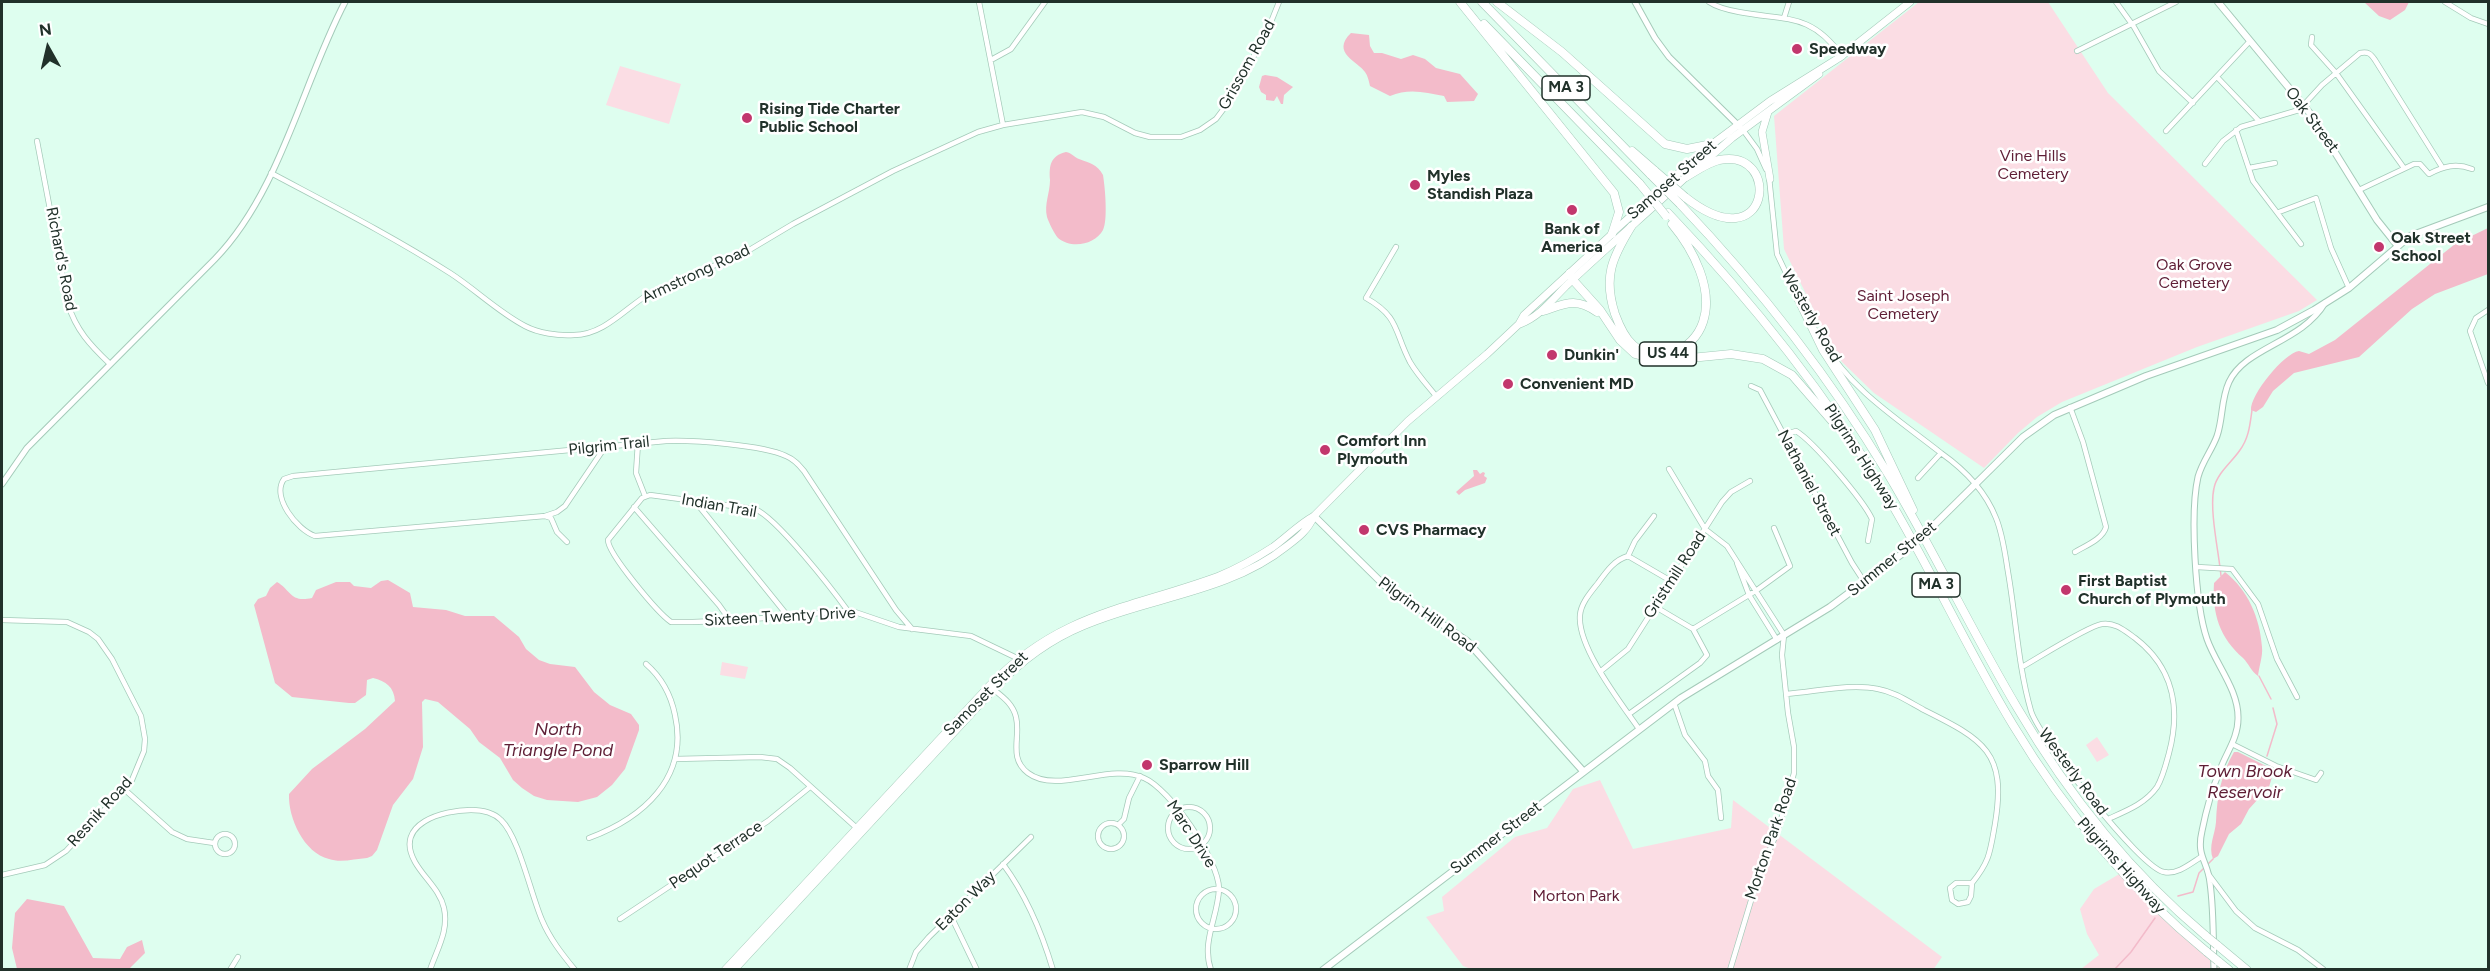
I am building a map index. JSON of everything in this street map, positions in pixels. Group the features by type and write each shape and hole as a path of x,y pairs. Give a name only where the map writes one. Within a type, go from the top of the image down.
{"highway":[{"name":"US 44","path":"1461,2 1640,184 1667,215 1692,255 1702,280 1706,303 1704,320 1695,337 1684,348 1673,353 1655,355 1636,348 1625,336 1616,316 1610,288 1612,265 1618,246 1631,227"},
{"path":"1461,2 1614,193 1619,213 1612,234"},
{"name":"MA 3","path":"1482,2 1622,145 1641,156 1653,173"},
{"name":"US 44","path":"1497,2 1563,52 1665,144 1687,149 1712,144"},
{"path":"1653,173 1714,215 1736,219 1745,216 1755,208 1761,190 1758,179 1751,169 1735,160 1720,160 1711,163 1686,177"},
{"name":"Pilgrims Highway","path":"1653,173 1750,280 1793,333 1859,428 1918,526 2018,709 2067,784 2135,866 2206,936 2247,969"},
{"name":"Pilgrims Highway","path":"1667,215 1718,266 1789,350 1832,410 1888,497 1988,680 2039,766 2106,853 2161,911 2229,969"},
{"path":"1572,277 1628,349 1652,360 1742,354 1763,359 1783,368 1802,384 1824,410 1888,497"},
{"path":"1795,292 1823,350 1875,430 1910,502 1918,526"},
{"path":"1543,311 1564,303 1577,303 1591,308 1605,318"}],"main road":[{"name":"Samoset Street","path":"734,969 992,687 1021,660 1058,632 1094,615 1197,584 1235,569 1268,550 1304,521 1314,516 1407,421 1520,324 1543,311 1612,234 1712,144 1768,111 1842,56 1908,2"},
{"name":"Oak Street","path":"2218,2 2303,104 2330,141 2377,220 2397,245"},
{"name":"Samoset Street","path":"1520,324 1524,315 1631,227 1770,101 1842,56"},
{"path":"1768,111 1762,132 1770,179"},
{"name":"Summer Street","path":"1323,969 1674,703 1865,583 1903,554 2023,437 2054,415 2222,348 2263,336 2349,288 2397,245 2416,233 2488,207"},
{"name":"Pilgrim Hill Road","path":"1314,516 1384,585 1467,641 1583,771"},
{"name":"Samoset Street","path":"725,969 859,831"}],"street":[{"path":"2,484 27,448 231,242 260,197 326,39 345,2"},
{"path":"978,2 1003,125"},
{"path":"991,60 1011,49 1044,2"},
{"name":"Grissom Road","path":"1003,125 1082,112 1104,117 1135,133 1150,137 1181,137 1200,130 1216,119 1234,95 1279,2"},
{"name":"Westerly Road","path":"1635,2 1655,38 1670,57 1740,128 1757,149 1770,179 1777,254 1825,346 1849,378 1875,403 1960,466 1976,484 1996,517 2022,667 2032,714 2037,724 2108,819 2158,870 2172,872 2201,859"},
{"path":"1709,2 1733,11 1801,21 1817,29 1842,56"},
{"path":"1784,18 1789,2"},
{"path":"2116,2 2139,35 2159,70 2193,103"},
{"path":"2077,51 2176,2"},
{"path":"2445,2 2471,18 2488,24"},
{"path":"2312,37 2311,45 2336,73 2404,168"},
{"path":"2166,131 2250,41"},
{"path":"2205,164 2223,141 2236,130 2259,121 2299,111 2303,104 2336,73 2360,53 2367,52 2373,56 2442,167"},
{"path":"2217,77 2259,121"},
{"name":"Armstrong Road","path":"271,173 422,256 525,327 550,333 576,335 605,326 652,292 746,252 793,224 894,171 965,137 1003,125"},
{"path":"2236,130 2253,181 2301,244"},
{"name":"Richard's Road","path":"37,141 68,304 77,329 110,364"},
{"path":"2249,168 2275,163"},
{"path":"2359,190 2414,164 2420,164 2428,174 2442,167 2460,164 2472,169"},
{"path":"2278,212 2316,198 2334,256 2349,288"},
{"path":"1396,247 1366,298 1392,318 1411,363 1436,396"},
{"path":"2323,969 2298,950 2254,928 2236,910 2208,873 2201,859 2202,830 2218,772 2237,731 2238,712 2231,690 2205,632 2198,593 2197,486 2201,469 2217,437 2229,382 2244,363 2308,325 2325,303"},
{"path":"2488,310 2476,318 2470,331 2488,383"},
{"name":"Nathaniel Street","path":"1751,386 1760,390 1851,563 1865,583"},
{"path":"2070,407 2083,442 2106,527 2105,532 2075,552"},
{"path":"1783,435 1797,431 1810,442 1869,513 1872,524 1868,541"},
{"name":"Pilgrim Trail","path":"545,516 335,536 310,535 292,518 285,506 281,489 284,479 638,443 698,442 764,450 790,458 808,477 896,610 912,629"},
{"path":"638,443 636,472 645,496 634,507 729,620"},
{"path":"545,516 559,512 565,506 605,447"},
{"path":"1918,478 1941,453"},
{"path":"1669,469 1705,530 1722,540 1757,590 1784,635"},
{"name":"Gristmill Road","path":"1601,671 1628,649 1671,580 1731,492 1750,480"},
{"name":"Indian Trail","path":"645,496 694,500 761,512 796,547 848,611"},
{"path":"694,500 788,615"},
{"name":"Sixteen Twenty Drive","path":"634,507 608,540 608,544 616,560 671,622 848,611 865,613 899,627 971,636 1021,660"},
{"path":"545,516 551,518 557,532 567,542"},
{"path":"1628,556 1635,541 1654,516"},
{"path":"1693,629 1757,590 1790,566 1774,528"},
{"path":"1639,729 1601,671 1583,636 1580,615 1586,599 1608,569 1621,558 1628,556 1671,580"},
{"path":"1737,561 1749,595 1777,640"},
{"path":"2197,567 2228,568 2236,574 2258,604 2277,659 2297,697"},
{"path":"1629,714 1706,658 1707,652 1693,629 1654,606"},
{"name":"Resnik Road","path":"2,620 66,622 80,626 98,639 112,659 141,716 145,739 132,780 66,850 53,860 34,869 2,875"},
{"path":"2022,667 2093,627 2110,624 2123,630 2144,646 2167,675 2174,696 2175,717 2162,777 2146,798 2108,819"},
{"name":"Morton Park Road","path":"1730,969 1756,884 1779,827 1794,773 1794,747 1782,655 1784,635"},
{"path":"589,838 621,824 642,809 658,790 675,759 677,735 674,710 661,680 646,664"},
{"path":"992,687 1004,697 1014,711 1017,724 1017,758 1029,774 1046,780 1119,773 1140,776 1129,798 1124,819 1118,825"},
{"path":"1786,694 1862,688 1888,691 1952,723 1980,742 1994,762 1999,792 1988,862 1972,883 1968,902 1958,904 1952,900 1950,892 1953,884 1972,883"},
{"path":"1674,703 1683,731 1705,761 1708,776 1718,790 1721,818"},
{"path":"2232,744 2276,766 2316,780 2321,773"},
{"path":"675,759 769,757 786,765 859,831"},
{"name":"Marc Drive","path":"1140,776 1158,787 1178,810 1216,870 1219,889 1207,949 1211,969"},
{"name":"Pequot Terrace","path":"620,919 768,821 810,787"},
{"path":"124,789 171,832 187,839 214,843"},
{"path":"1193,808 1206,816 1209,831 1201,845 1192,849 1182,848 1170,838 1168,823 1178,810 1193,808"},
{"path":"430,969 444,932 444,913 440,898 414,859 413,837 419,825 430,817 446,812 471,810 492,813 507,827 544,924 574,969"},
{"path":"1110,823 1118,825 1124,833 1123,843 1115,849 1104,847 1098,837 1100,829 1110,823"},
{"path":"226,834 233,838 235,846 230,853 222,854 217,851 214,843 218,836 226,834"},
{"name":"Eaton Way","path":"909,969 916,952 1031,837"},
{"path":"1003,864 1015,880 1028,907 1053,969"},
{"path":"2208,873 2214,969"},
{"path":"1219,889 1227,892 1233,898 1236,911 1234,919 1220,929 1211,928 1200,920 1197,908 1199,899 1206,892 1219,889"},
{"path":"951,916 977,969"},
{"path":"230,969 238,957"}],"green space":[{"path":"1919,2 2048,2 2108,93 2317,300 2299,311 2197,347 2062,402 2037,417 2018,433 1984,468 1874,393 1842,362 1826,335 1784,249 1774,116"},
{"path":"620,66 681,84 669,124 606,105"},
{"path":"722,662 748,667 745,679 720,675"},
{"path":"2097,737 2109,755 2097,762 2086,745"},
{"name":"Morton Park","path":"1600,780 1633,849 1731,828 1733,800 1942,957 1933,970 1471,969 1463,966 1426,917 1444,911 1442,897 1515,837 1547,828 1573,789"},
{"path":"2121,873 2199,946 2233,969 2081,969 2099,955 2087,934 2080,909 2094,889"}],"water":[{"path":"2364,2 2409,2 2405,10 2390,20 2379,16"},
{"path":"1351,33 1369,35 1370,46 1374,53 1401,59 1413,55 1425,59 1436,68 1460,74 1478,94 1474,101 1447,102 1444,96 1423,92 1410,91 1390,96 1370,86 1365,72 1348,56 1343,46"},
{"path":"1262,76 1277,77 1293,87 1284,95 1283,104 1277,96 1274,101 1266,100 1266,95 1261,92 1259,87"},
{"path":"1066,152 1093,164 1103,175 1106,203 1105,225 1099,235 1082,244 1069,243 1058,238 1047,217 1050,166 1057,156"},
{"path":"2488,228 2488,274 2435,294 2412,309 2359,357 2294,373 2273,391 2263,407 2256,412 2251,410 2252,403 2262,385 2285,359 2299,351 2309,354 2335,340 2455,244"},
{"path":"1473,470 1477,470 1480,474 1485,473 1484,476 1487,478 1485,483 1465,490 1459,495 1456,492 1474,476"},
{"path":"2225,572 2246,596 2259,626 2262,650 2258,676 2228,642 2219,625 2214,605 2214,583"},
{"name":"North Triangle Pond","path":"388,580 410,593 413,607 446,610 465,616 494,616 519,637 526,649 539,660 550,664 575,667 594,692 610,705 631,714 639,725 639,730 625,769 612,785 597,797 578,802 547,800 534,796 513,780 500,758 479,742 470,729 438,702 425,699 422,702 423,747 413,779 393,805 377,850 367,858 343,861 329,859 312,850 295,824 289,794 312,769 365,729 395,701 394,696 388,685 373,678 367,680 366,695 355,703 292,697 275,683 254,605 258,599 266,596 277,582 295,597 305,599 312,598 316,590 336,582 350,582 354,586 371,588 381,581"},
{"name":"Town Brook Reservoir","path":"2234,752 2270,768 2272,777 2269,787 2249,809 2241,824 2229,834 2218,856 2213,859 2211,845 2219,795 2223,777"},
{"path":"27,899 64,906 93,958 120,959 127,947 142,940 145,953 129,969 17,969 12,948 15,913"}],"waterway":[{"path":"2221,576 2213,519 2214,488 2218,477 2245,441 2252,410"},
{"path":"2259,676 2271,699"},
{"path":"2267,756 2277,724 2273,708"},
{"path":"2178,896 2193,892 2199,873 2213,859"},
{"path":"2114,970 2131,952 2155,918"}],"place":[{"name":"Speedway","path":"1797,49"},
{"name":"Rising Tide Charter Public School","path":"747,118"},
{"name":"Myles Standish Plaza","path":"1415,185"},
{"name":"Bank of America","path":"1572,210"},
{"name":"Oak Street School","path":"2379,247"},
{"name":"Dunkin'","path":"1552,355"},
{"name":"Convenient MD","path":"1508,384"},
{"name":"Comfort Inn Plymouth","path":"1325,450"},
{"name":"CVS Pharmacy","path":"1364,530"},
{"name":"First Baptist Church of Plymouth","path":"2066,590"},
{"name":"Sparrow Hill","path":"1147,765"}],"park label":[{"name":"Vine Hills Cemetery","path":"2033,165"},
{"name":"Oak Grove Cemetery","path":"2194,274"},
{"name":"Saint Joseph Cemetery","path":"1903,305"}]}
